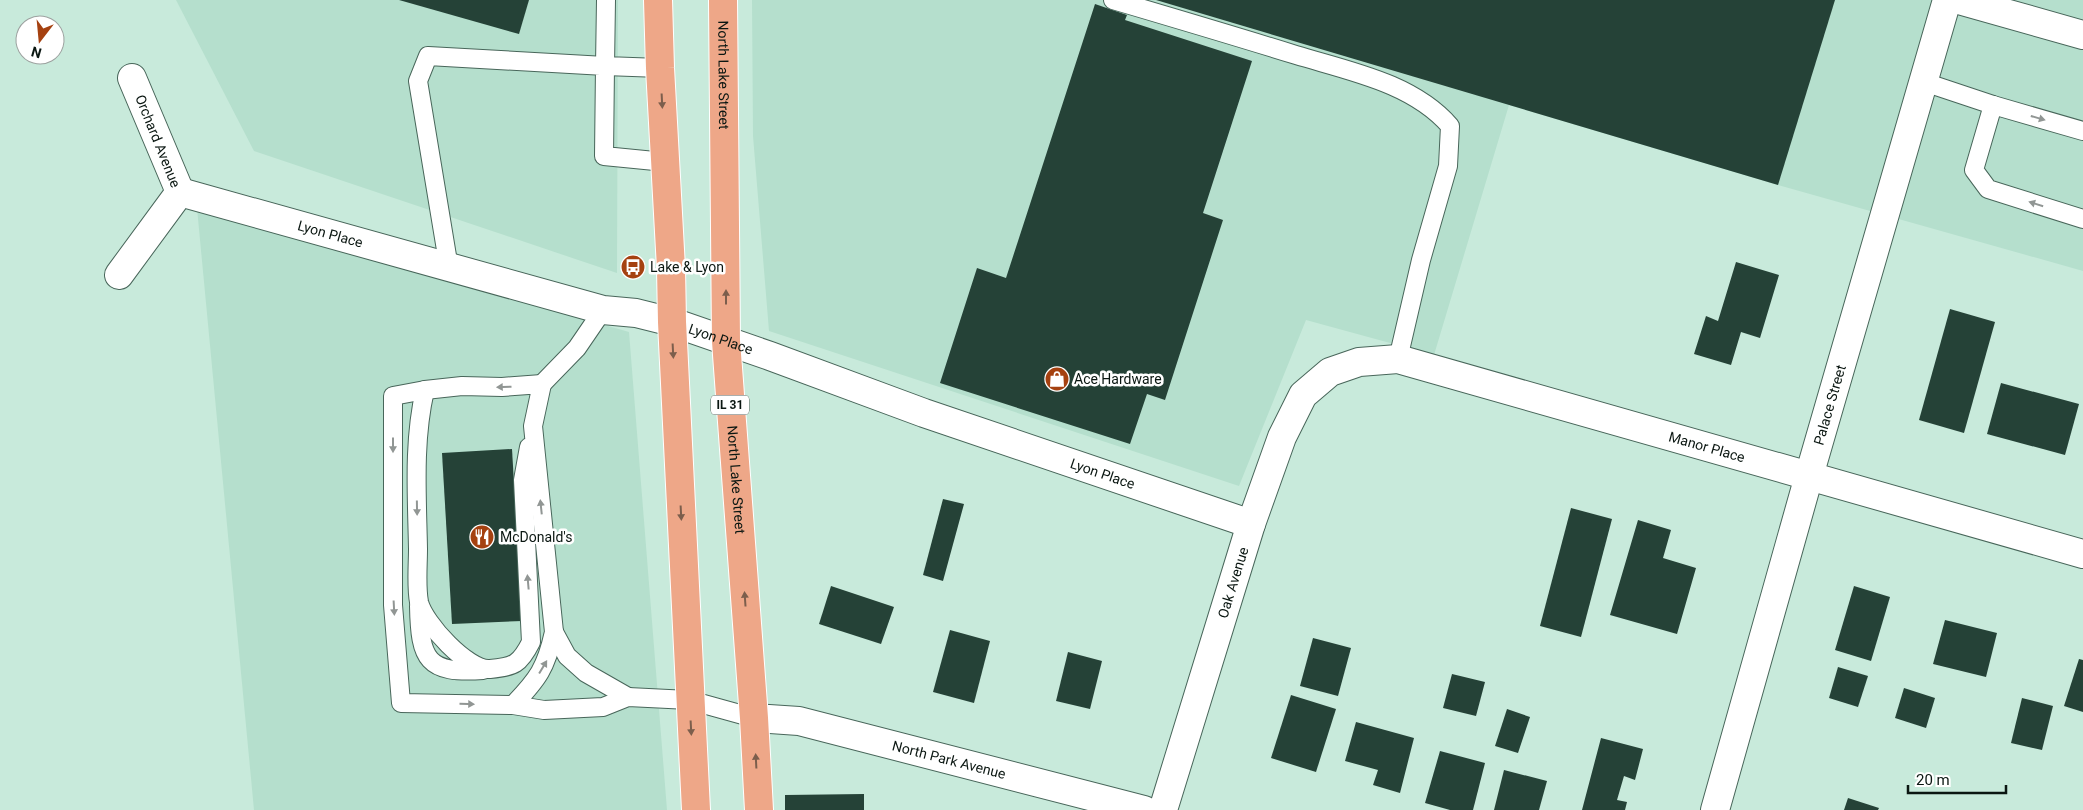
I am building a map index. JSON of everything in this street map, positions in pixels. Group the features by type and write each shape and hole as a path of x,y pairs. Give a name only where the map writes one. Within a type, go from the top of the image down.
{"main road":[{"path":"658,0 696,810"},
{"name":"North Lake Street","path":"723,0 726,341 759,810"}],"street":[{"name":"Palace Street","path":"1715,810 1809,476 1947,0"},
{"path":"1959,0 2083,35"},
{"name":"Orchard Avenue","path":"119,275 180,192 132,78"},
{"name":"Lyon Place","path":"180,192 603,310 636,313 672,322 924,413 1251,524"},
{"name":"Manor Place","path":"1330,372 1359,362 1398,359 2083,554"},
{"name":"Oak Avenue","path":"1163,810 1251,524 1282,437 1303,395 1330,372"},
{"name":"North Park Avenue","path":"754,718 799,721 1144,810"}],"lane":[{"path":"606,0 604,156 665,162"},
{"path":"1113,0 1369,76 1415,98 1440,114 1450,126 1448,166 1421,260 1398,359"},
{"path":"449,268 418,81 428,56 660,68"},
{"path":"1924,82 1993,105 2083,131"},
{"path":"1993,105 1974,170 1988,189 2083,219"},
{"path":"425,390 418,430 416,470 420,630 423,647 428,659 439,667 460,672 509,668 524,656 531,642 524,480 532,426 542,384 577,348 603,310"},
{"path":"542,384 502,388 462,386 393,396 393,605 401,703 513,705 544,710 603,707 628,697 690,700 754,718"},
{"path":"513,705 532,686 548,659 554,632 532,426"},
{"path":"419,603 435,630 470,664 483,670"},
{"path":"554,632 567,656 586,673 628,697"}],"shaded area":[{"path":"176,0 618,0 617,273 254,151"},
{"path":"752,0 2083,0 2083,271 1778,185 1509,105 1434,355 1306,320 1239,486 769,331 753,136"},
{"path":"197,208 629,332 667,810 254,810"}],"building":[{"path":"399,0 529,0 519,34"},
{"path":"1156,0 1835,0 1778,185"},
{"path":"1095,4 1127,15 1125,20 1252,61 1203,213 1223,220 1165,400 1147,394 1130,444 940,383 977,268 1006,278"},
{"path":"1736,262 1779,275 1760,338 1741,332 1731,365 1694,354 1706,316 1718,321"},
{"path":"1950,309 1995,322 1964,433 1919,420"},
{"path":"2001,383 2079,404 2065,455 1987,434"},
{"name":"McDonald's","path":"512,449 522,621 452,624 442,453"},
{"path":"943,499 964,504 943,581 923,575"},
{"path":"1571,508 1612,519 1581,637 1540,626"},
{"path":"1638,520 1671,530 1663,558 1696,568 1677,634 1610,615"},
{"path":"831,586 894,607 881,644 819,624"},
{"path":"1854,586 1890,597 1871,661 1835,650"},
{"path":"1945,620 1997,633 1986,677 1933,664"},
{"path":"950,630 990,641 974,703 933,692"},
{"path":"1313,638 1351,648 1338,696 1300,686"},
{"path":"1068,652 1102,661 1090,709 1056,701"},
{"path":"2079,659 2083,660 2083,712 2064,706"},
{"path":"1838,667 1868,676 1858,707 1829,698"},
{"path":"1452,674 1485,682 1476,716 1443,708"},
{"path":"1904,688 1935,698 1926,728 1895,718"},
{"path":"1291,695 1336,709 1316,772 1271,758"},
{"path":"2022,698 2053,706 2042,750 2011,743"},
{"path":"1507,709 1530,717 1518,753 1495,746"},
{"path":"1356,722 1414,738 1400,793 1373,785 1378,770 1345,761"},
{"path":"1601,738 1643,749 1635,780 1624,776 1617,800 1627,802 1625,810 1582,810"},
{"path":"1440,751 1485,763 1473,810 1450,810 1425,803"},
{"path":"1504,770 1547,781 1539,810 1494,810"},
{"path":"864,794 864,810 785,810 785,795"},
{"path":"1848,798 1879,808 1878,810 1844,810"}],"place":[{"name":"Lake & Lyon","path":"633,267"},
{"name":"Ace Hardware","path":"1057,379"},
{"name":"McDonald's","path":"482,537"}]}
